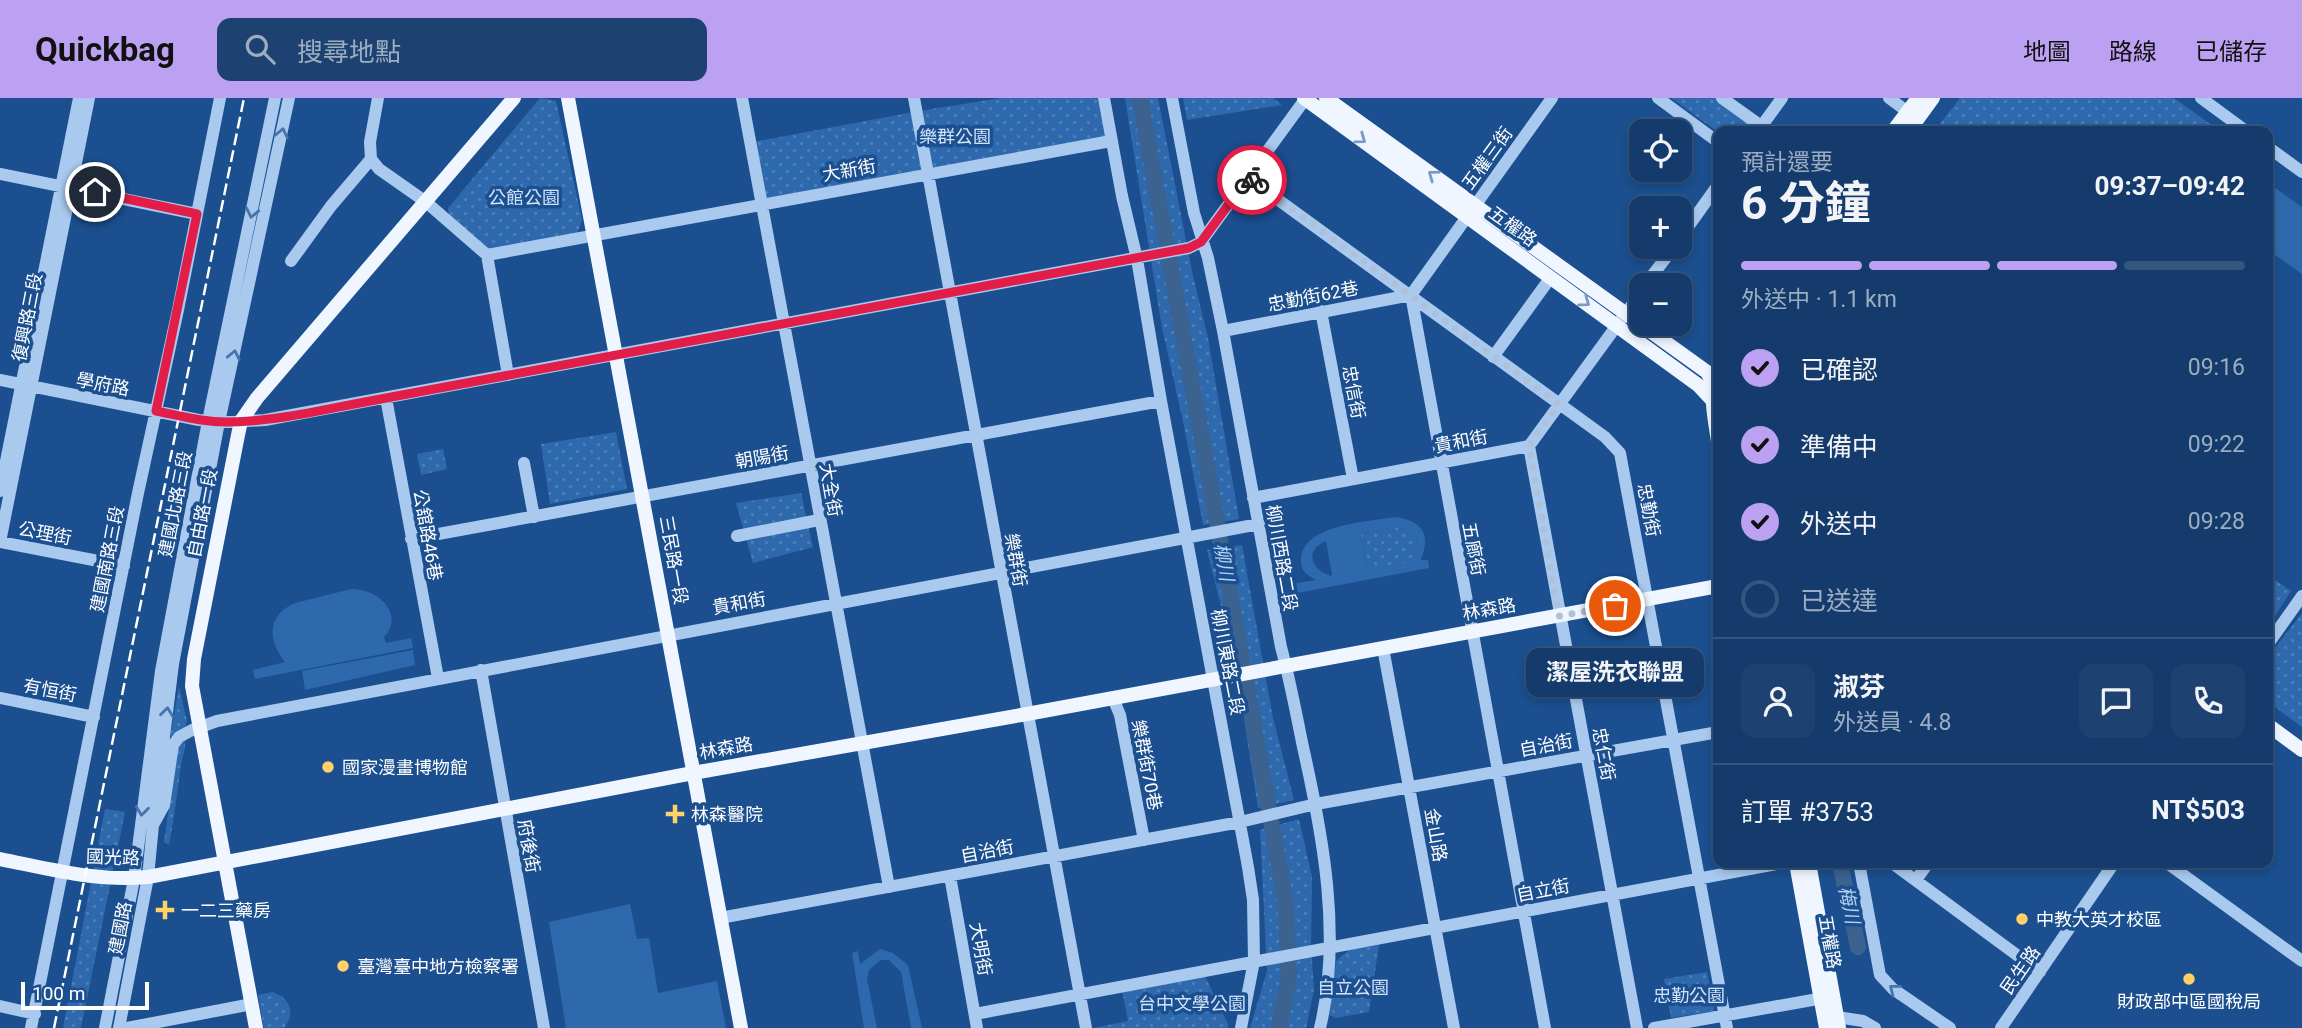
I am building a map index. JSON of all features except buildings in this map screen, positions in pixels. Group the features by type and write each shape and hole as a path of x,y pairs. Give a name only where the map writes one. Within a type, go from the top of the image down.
{"main road":[{"name":"自由路一段","path":"256,1028 192,686 194,659 241,421 267,386 514,98"},
{"name":"三民路一段","path":"568,98 741,1028"},
{"name":"五權路","path":"1305,98 1471,210 1550,277 1621,319"},
{"name":"五權路","path":"1326,98 1471,210 1713,382"},
{"path":"1898,126 1918,98"},
{"path":"1913,126 1933,98"},
{"name":"林森路","path":"225,861 1713,587"},
{"path":"2273,729 2302,750"},
{"name":"國光路","path":"0,859 99,878 141,878 225,861"},
{"name":"五權路","path":"1797,868 1834,1024"},
{"name":"五權路","path":"1810,868 1827,997"}],"street":[{"name":"復興路三段","path":"0,542 26,385 66,186 79,98"},
{"name":"復興路三段","path":"66,186 89,98"},
{"name":"建國南路三段","path":"32,1028 220,98"},
{"name":"建國北路三段","path":"141,878 153,825 173,664 214,422 275,98"},
{"name":"建國北路三段","path":"141,878 161,671 214,422 289,98"},
{"path":"378,98 370,142 371,159 379,169 426,202 487,255 508,374"},
{"name":"大全街","path":"741,98 888,887"},
{"name":"樂群街","path":"914,98 1086,1028"},
{"name":"柳川東路二段","path":"1104,98 1122,196 1138,258 1161,401 1253,900 1254,961 1241,1028"},
{"name":"柳川西路二段","path":"1172,98 1195,245 1208,258 1286,666 1316,804 1327,877 1329,947 1320,1028"},
{"path":"1195,245 1248,178 1305,98"},
{"name":"五權三街","path":"1471,210 1552,98"},
{"path":"1658,98 1713,138"},
{"path":"1722,98 1757,126"},
{"path":"1764,126 1782,98"},
{"path":"1889,98 1908,112"},
{"path":"2201,98 2239,126"},
{"name":"大新街","path":"487,255 1111,141"},
{"path":"2273,151 2302,172"},
{"path":"291,261 331,206 371,159"},
{"path":"0,173 197,214"},
{"name":"忠勤街","path":"1248,178 1559,404 1613,444 1620,453 1726,1022"},
{"path":"1692,221 1713,192"},
{"path":"1411,295 1471,210"},
{"name":"學府路","path":"0,380 214,422 265,420 1152,256 1195,245"},
{"path":"1493,357 1550,277"},
{"name":"忠勤街62巷","path":"1223,331 1411,295"},
{"name":"五廊街","path":"1411,295 1545,1028"},
{"path":"1529,446 1629,308"},
{"name":"忠信街","path":"1321,312 1353,479"},
{"name":"復興路三段","path":"0,491 26,385"},
{"name":"公舘路46巷","path":"386,398 438,678"},
{"name":"朝陽街","path":"411,539 1161,401"},
{"name":"貴和街","path":"1254,498 1529,446"},
{"name":"忠仁街","path":"1529,446 1637,1028"},
{"path":"524,463 534,517"},
{"path":"737,536 819,520"},
{"name":"貴和街","path":"199,726 668,634 1259,524"},
{"name":"公理街","path":"0,542 124,566"},
{"path":"2273,637 2302,596"},
{"name":"金山路","path":"1384,648 1454,1028"},
{"name":"府後街","path":"481,670 544,1028"},
{"name":"有恒街","path":"0,698 93,717"},
{"name":"樂群街70巷","path":"1113,698 1120,715 1144,840"},
{"path":"153,825 164,804 173,745 179,737 199,726"},
{"name":"自治街","path":"720,918 1261,818 1316,804 1713,733"},
{"name":"自立街","path":"1254,961 1756,868"},
{"path":"1860,868 1880,975 1893,989 1950,1028"},
{"path":"1899,868 2040,972"},
{"path":"1916,880 1924,868"},
{"name":"民生路","path":"2001,1028 2110,868"},
{"path":"2174,868 2302,961"},
{"name":"大明街","path":"950,876 977,1028"},
{"name":"建國路","path":"105,1028 141,878"},
{"name":"建國路","path":"120,1028 141,878"},
{"path":"975,1014 1254,961"},
{"path":"1654,1028 1726,1022 1827,997"},
{"path":"127,1028 252,1004"},
{"path":"0,1006 35,1014"},
{"path":"1834,1024 1863,1021 1875,1028"}],"green space":[{"name":"公館公園","path":"540,98 556,101 582,220 577,235 492,254 449,220 448,208"},
{"name":"樂群公園","path":"1001,98 1098,98 1106,140 929,171 919,111"},
{"path":"1125,98 1158,98 1208,338 1239,519 1203,525 1162,328"},
{"path":"1183,98 1273,98 1282,105 1187,120"},
{"path":"1671,98 1716,98 1753,125 1713,126 1713,128"},
{"path":"1960,98 2174,98 2213,126 1938,126"},
{"path":"914,112 924,172 763,200 752,142"},
{"path":"2273,187 2302,207 2302,274 2273,254"},
{"path":"616,432 627,489 550,504 541,444"},
{"path":"443,449 447,469 421,475 417,454"},
{"path":"801,493 813,547 753,563 736,503"},
{"path":"1395,517 1412,522 1422,530 1425,543 1421,560 1428,560 1429,568 1292,594 1291,584 1316,580 1305,573 1301,564 1304,548 1312,539 1338,527","holes":["1395,527 1407,530 1416,538 1413,555 1401,564 1367,570 1361,534","1326,541 1332,575 1331,576 1319,569 1313,560 1315,549"]},
{"path":"1395,527 1407,530 1416,538 1413,556 1402,565 1367,570 1361,534"},
{"path":"1242,545 1273,718 1294,800 1258,808 1235,662 1207,550"},
{"path":"2273,578 2291,591 2273,619"},
{"path":"351,589 378,597 390,611 392,619 384,637 386,643 411,638 413,648 255,679 253,670 285,662 273,638 273,629 279,614 295,603"},
{"path":"2302,613 2302,727 2273,706 2273,651"},
{"path":"413,650 415,665 305,690 302,671"},
{"path":"179,686 187,721 185,729 170,737"},
{"path":"185,739 169,845 164,842 177,748"},
{"path":"105,809 125,812 81,1028 63,1028"},
{"path":"1299,819 1312,877 1311,944 1314,990 1306,1028 1250,1028 1267,971 1260,830"},
{"path":"630,904 637,939 649,938 658,993 717,981 726,1028 566,1028 549,922"},
{"name":"自立公園","path":"1379,945 1369,1012 1336,1018 1329,1015 1336,961 1350,949"},
{"path":"880,949 893,953 908,965 922,1028 911,1028 901,972 889,960 881,960 869,970 867,979 877,1028 864,1028 852,953 858,951 860,964"},
{"name":"忠勤公園","path":"1707,972 1713,1011 1671,1018 1664,979"},
{"name":"台中文學公園","path":"1205,976 1229,1026 1227,1028 1093,1028 1128,1021 1122,990"},
{"path":"272,992 283,998 289,1006 290,1017 284,1028 264,1028 258,995"}],"waterway":[{"name":"柳川","path":"1140,98 1285,898 1289,977 1279,1028"},
{"name":"梅川","path":"1841,868 1858,947"}],"railway":[{"path":"54,1028 244,98"}],"way so far":[{"path":"1252,180 1559,404 1529,446 1559,616 1615,606"}],"place":[{"name":"潔屋洗衣聯盟","path":"1615,606"},
{"name":"國家漫畫博物館","path":"328,767"},
{"name":"林森醫院","path":"675,814"},
{"name":"一二三藥房","path":"165,910"},
{"name":"中教大英才校區","path":"2022,919"},
{"name":"臺灣臺中地方檢察署","path":"343,966"},
{"name":"財政部中區國稅局","path":"2189,979"}],"route":[{"path":"95,192 197,214 156,411 199,420 233,422 265,420 386,398 1189,248 1201,242 1248,178 1252,180"}]}
